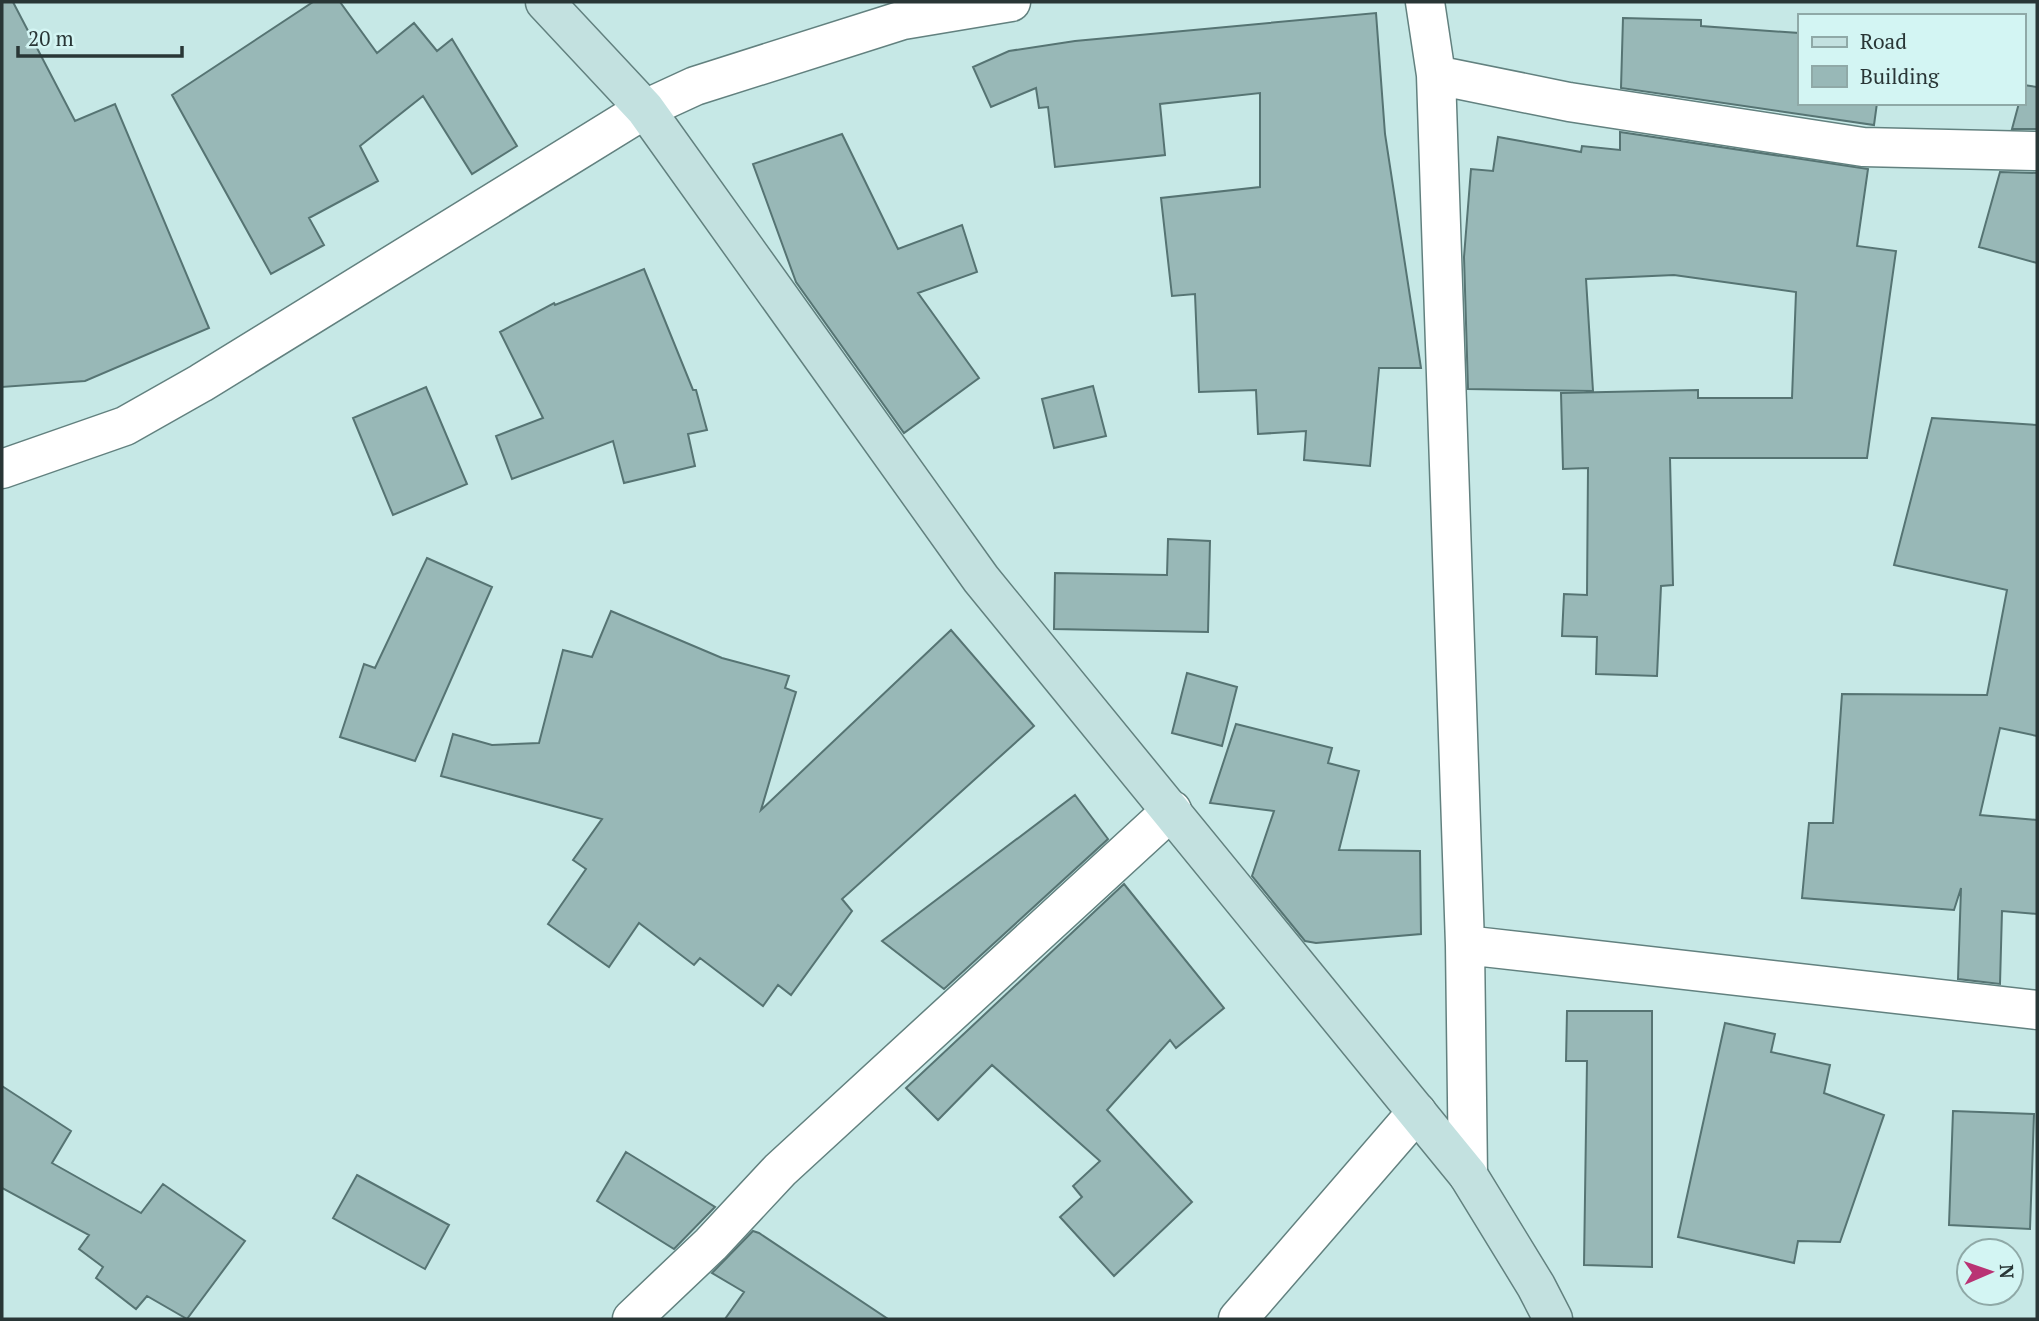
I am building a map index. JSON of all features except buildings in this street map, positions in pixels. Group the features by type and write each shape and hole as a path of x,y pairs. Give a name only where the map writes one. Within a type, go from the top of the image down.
{"street":[{"path":"545,2 645,108 981,579 1468,1175 1536,1286 1553,1319"},
{"path":"2,468 125,426 180,396 645,108 695,86 903,20 1011,2"},
{"path":"1425,2 1436,75 1465,945 1468,1175"},
{"path":"1436,75 1569,102 1863,146 2037,151"},
{"path":"632,1319 711,1244 789,1161 1171,810"},
{"path":"1465,945 2037,1010"},
{"path":"1238,1319 1417,1112"}]}
